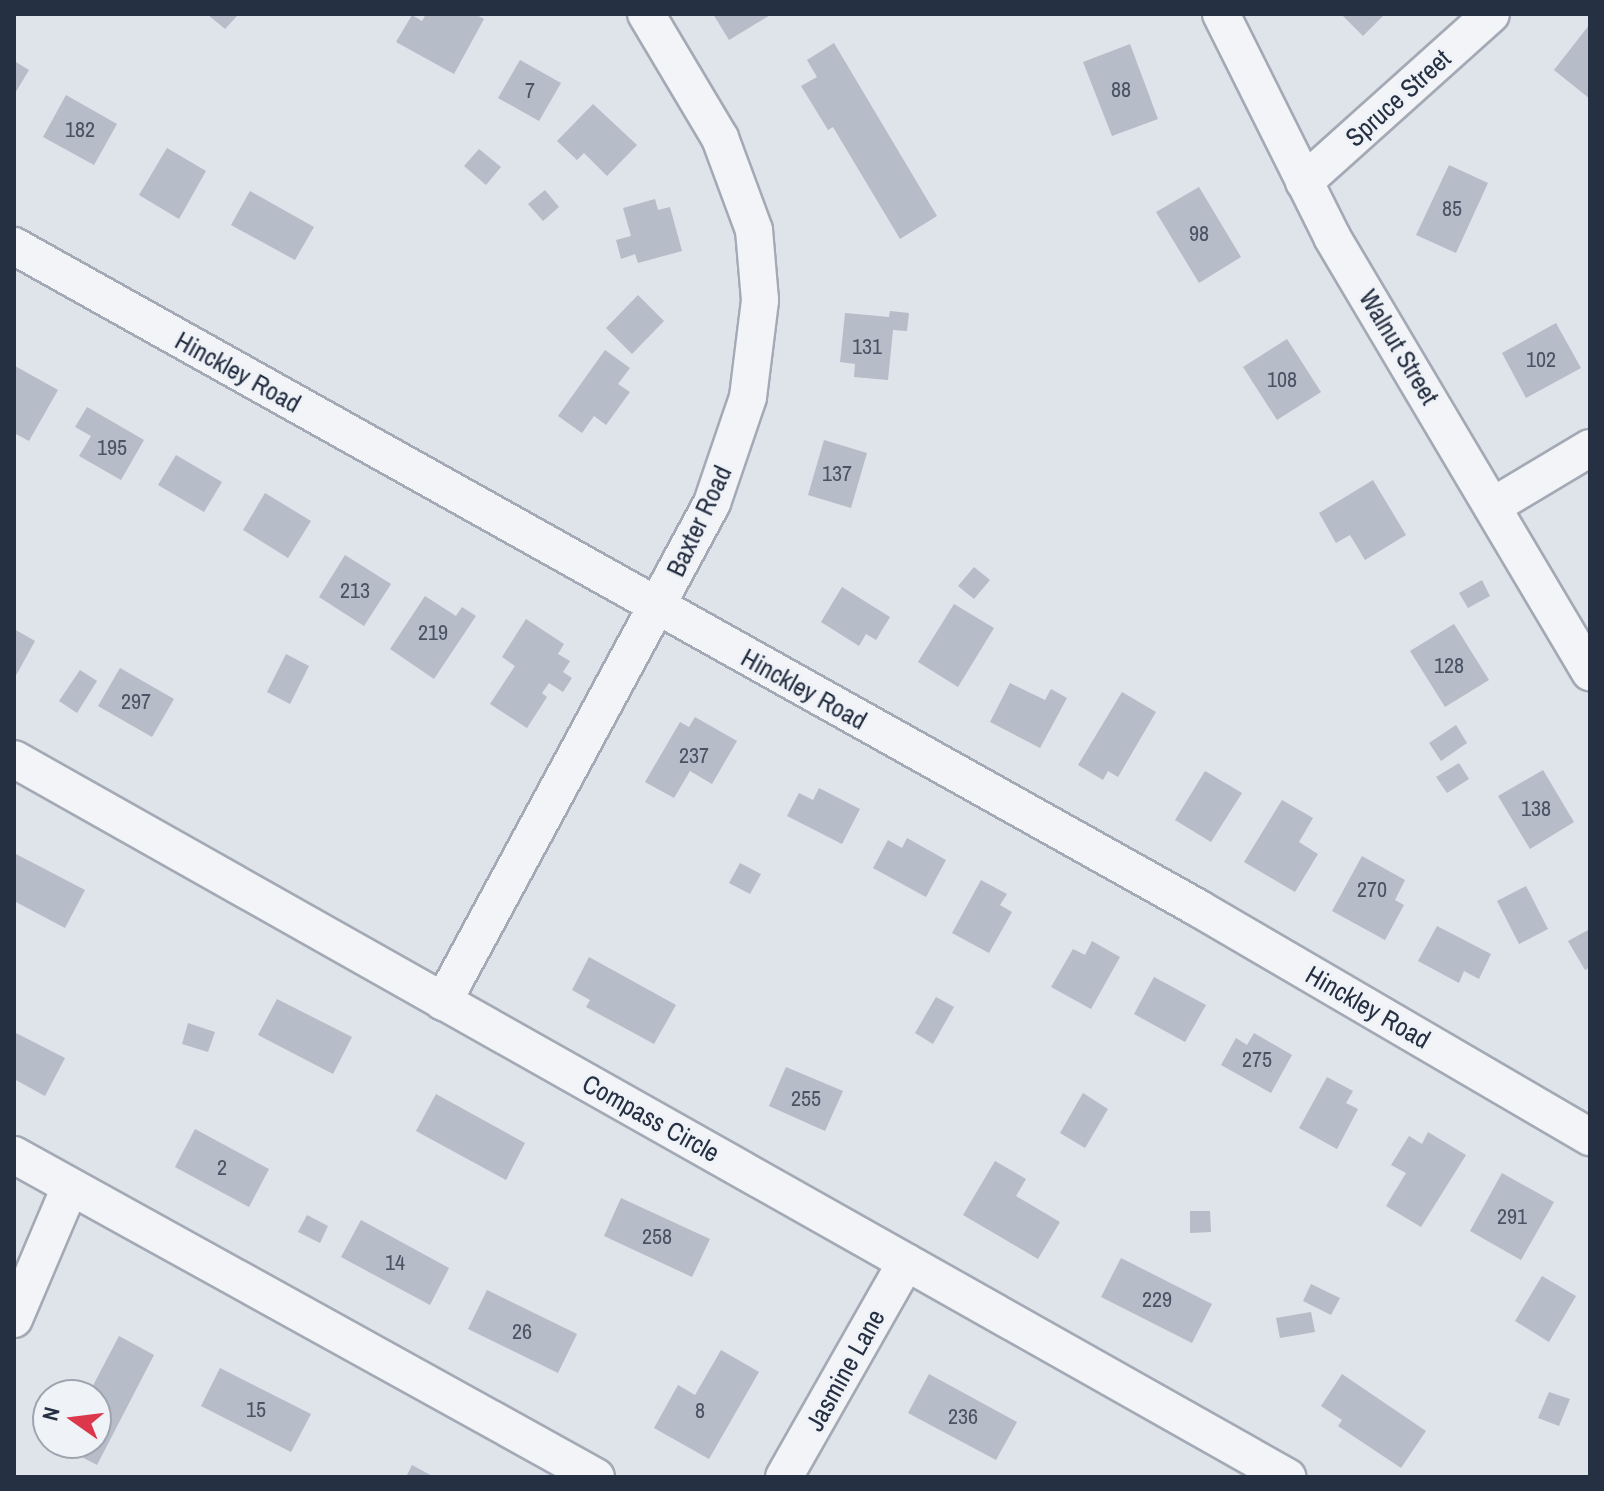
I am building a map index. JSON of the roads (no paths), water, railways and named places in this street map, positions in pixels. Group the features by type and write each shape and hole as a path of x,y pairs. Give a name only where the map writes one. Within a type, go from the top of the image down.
{"street":[{"name":"Baxter Road","path":"443,1002 657,608 722,477 748,397 760,300 754,230 744,193 720,138 646,14"},
{"name":"Walnut Street","path":"1221,14 1304,182 1590,672"},
{"name":"Spruce Street","path":"1304,182 1491,14"},
{"name":"Hinckley Road","path":"14,246 1198,908 1590,1137"},
{"path":"1493,506 1590,448"},
{"name":"Compass Circle","path":"14,759 1287,1477"},
{"path":"14,1155 596,1477"},
{"path":"14,1319 70,1187"},
{"name":"Jasmine Lane","path":"784,1477 906,1262"}]}
